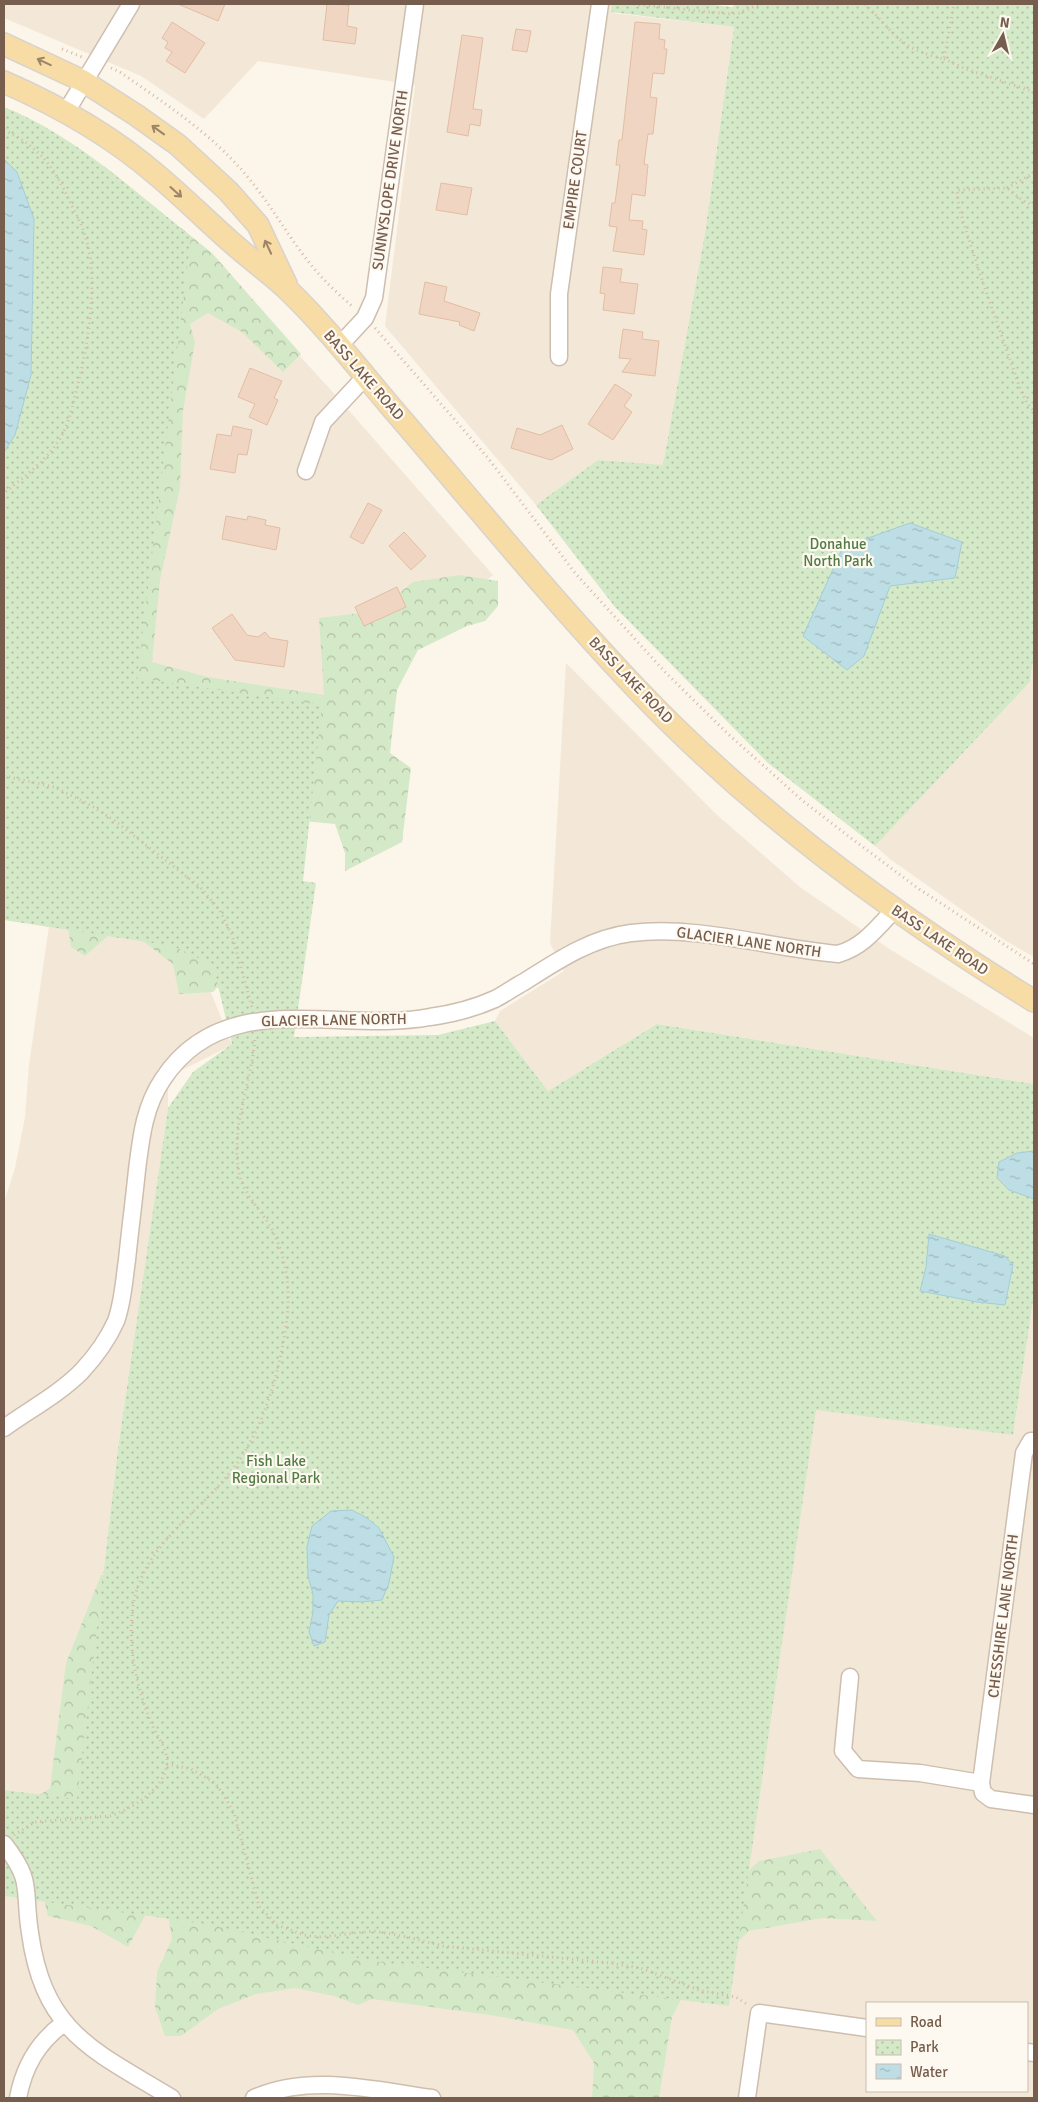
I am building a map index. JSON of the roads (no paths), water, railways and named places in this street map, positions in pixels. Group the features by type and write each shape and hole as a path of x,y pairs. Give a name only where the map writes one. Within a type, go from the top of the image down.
{"main road":[{"name":"BASS LAKE ROAD","path":"4,44 83,80 136,114 178,145 228,191 258,225 289,291"},
{"name":"BASS LAKE ROAD","path":"4,82 66,112 102,134 156,173 230,241 289,291 636,688 738,786 792,832 894,910 1034,1001"}],"street":[{"path":"66,112 83,80 131,4"},
{"name":"SUNNYSLOPE DRIVE NORTH","path":"339,346 365,318 374,298 414,4"},
{"name":"EMPIRE COURT","path":"560,357 559,294 600,4"},
{"path":"306,471 323,422 365,377"},
{"name":"GLACIER LANE NORTH","path":"4,1428 79,1374 106,1340 116,1318 123,1291 143,1128 151,1101 163,1078 179,1059 201,1040 220,1031 254,1021 283,1019 392,1020 427,1018 462,1010 495,999 557,961 591,944 628,934 665,931 701,934 838,954 849,951 861,944 894,910"},
{"name":"CHESSHIRE LANE NORTH","path":"982,1788 1024,1453 1033,1441"},
{"path":"850,1677 843,1751 858,1769 920,1774 982,1788 992,1798 1034,1805"},
{"path":"7,1840 23,1870 28,1889 28,1925 34,1960 46,1995 64,2023 94,2051 172,2098"},
{"path":"747,2098 759,2013 866,2028"},
{"path":"18,2098 25,2070 35,2051 49,2034 64,2023"},
{"path":"254,2098 289,2087 316,2085 349,2086 432,2098"}],"water":[{"path":"4,159 17,172 34,219 31,375 15,435 4,452"},
{"path":"910,523 962,542 955,578 890,586 864,656 847,670 803,636 843,547"},
{"path":"1034,1151 1034,1199 1009,1190 997,1178 999,1162 1017,1153"},
{"path":"929,1234 1005,1256 1013,1265 1005,1305 977,1302 920,1291 926,1267"},
{"path":"352,1510 367,1518 379,1528 394,1557 389,1583 382,1600 362,1602 338,1601 329,1615 325,1642 314,1646 309,1632 313,1612 313,1594 308,1576 307,1547 312,1526 331,1511"}],"park label":[{"name":"Donahue North Park","path":"838,552"},
{"name":"Fish Lake Regional Park","path":"276,1470"}]}
